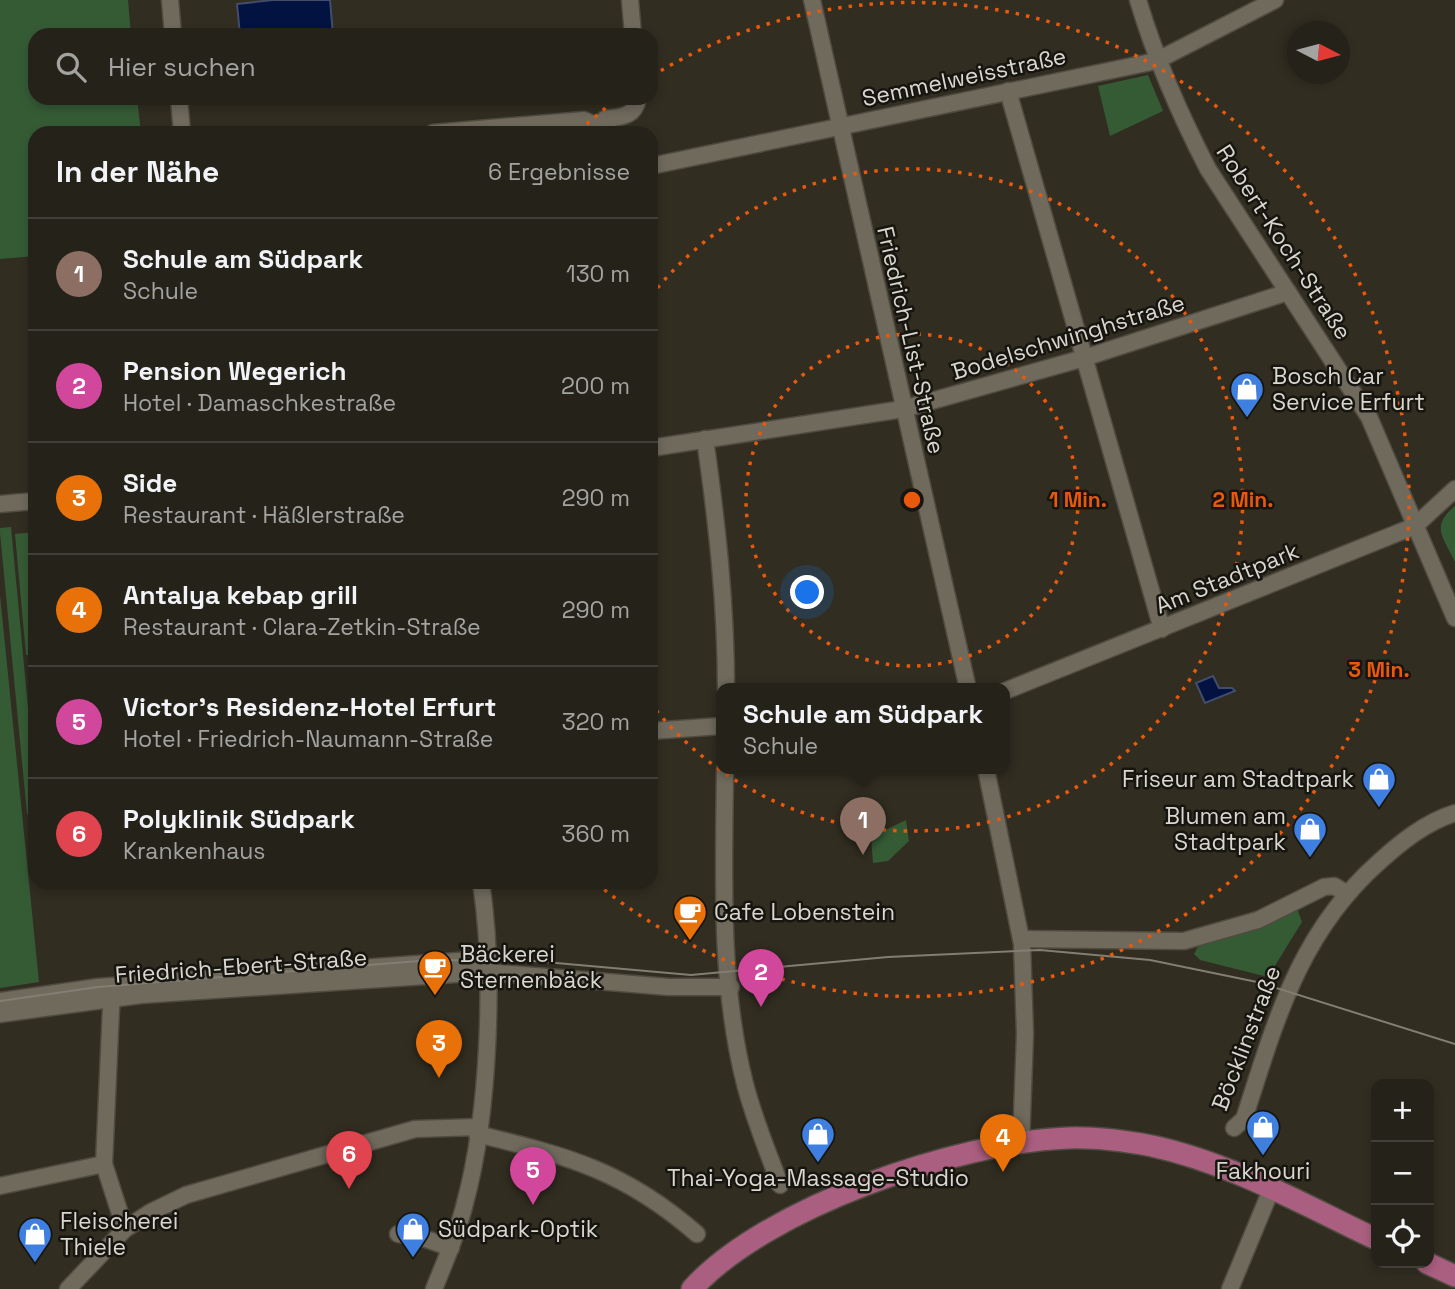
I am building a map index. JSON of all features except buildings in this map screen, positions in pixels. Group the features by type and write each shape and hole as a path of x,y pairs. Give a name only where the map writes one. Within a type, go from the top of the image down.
{"main road":[{"path":"692,1289 735,1251 765,1231 811,1209 934,1163 1021,1144 1086,1138 1153,1147 1198,1159 1371,1237"},
{"path":"1434,1266 1455,1276"}],"street":[{"path":"170,0 172,28"},
{"path":"630,0 632,28"},
{"name":"Friedrich-List-Straße","path":"812,0 967,683"},
{"name":"Robert-Koch-Straße","path":"1138,0 1156,61 1208,169 1369,416 1455,618"},
{"name":"Semmelweisstraße","path":"658,164 1156,61 1275,0"},
{"path":"1008,91 1162,629"},
{"path":"180,105 181,126"},
{"path":"601,126 605,120 624,117 633,112 636,105"},
{"path":"514,126 584,120 593,126"},
{"name":"Bodelschwinghstraße","path":"658,447 903,409 1084,358 1288,292"},
{"path":"705,439 721,550 726,622 726,683"},
{"name":"Am Stadtpark","path":"1010,689 1415,526 1455,489"},
{"path":"0,504 28,502"},
{"path":"658,730 716,726"},
{"path":"725,774 724,901 731,987 745,1084 780,1185"},
{"path":"987,774 1021,939 1025,1034 1021,1144"},
{"name":"Böcklinstraße","path":"1234,1129 1244,1119 1293,976 1310,944 1346,893 1391,850 1426,825 1455,813"},
{"path":"1021,939 1184,942 1278,912 1324,887 1334,886 1346,893"},
{"path":"434,1289 465,1204 478,1130 486,1048 486,965 481,889"},
{"name":"Friedrich-Ebert-Straße","path":"0,1001 431,960 669,987 731,987"},
{"path":"114,992 104,1164 125,1229"},
{"name":"Friedrich-Ebert-Straße","path":"0,1014 114,992"},
{"path":"68,1289 125,1229 150,1212 186,1195 386,1136 435,1126 478,1130 596,1167 665,1206 697,1234"},
{"path":"0,1186 104,1164"},
{"path":"1230,1289 1271,1190"},
{"path":"398,1234 418,1236 451,1248"}],"green space":[{"path":"0,0 128,0 130,28 28,28 28,105 138,105 140,126 28,126 28,257 0,259"},
{"path":"1148,75 1163,111 1110,136 1098,86"},
{"path":"1455,506 1455,562 1443,538 1441,526 1447,513"},
{"path":"11,527 28,708 28,814 27,814 0,528"},
{"path":"28,533 28,655 26,655 15,534"},
{"path":"0,595 39,982 0,988"},
{"path":"906,820 909,841 888,861 873,863 871,837"},
{"path":"1294,910 1298,911 1302,922 1268,977 1200,960 1194,954 1199,945"}],"shaded area":[{"path":"273,0 330,0 332,28 239,28 237,4"},
{"path":"1213,676 1219,688 1232,688 1235,691 1205,703 1196,683"}],"tram line":[{"path":"0,1001 98,987 431,960 534,961 691,975 888,957 1040,950 1150,960 1257,982 1455,1044"}],"place":[{"name":"Bosch Car Service Erfurt","path":"1247,419"},
{"name":"Friseur am Stadtpark","path":"1379,809"},
{"name":"Schule am Südpark","path":"863,855"},
{"name":"Blumen am Stadtpark","path":"1310,859"},
{"name":"Cafe Lobenstein","path":"690,942"},
{"name":"Bäckerei Sternenbäck","path":"435,997"},
{"name":"Pension Wegerich","path":"761,1007"},
{"name":"Side","path":"439,1078"},
{"name":"Fakhouri","path":"1263,1157"},
{"name":"Thai-Yoga-Massage-Studio","path":"818,1164"},
{"name":"Antalya kebap grill","path":"1003,1172"},
{"name":"Polyklinik Südpark","path":"349,1189"},
{"name":"Victor's Residenz-Hotel Erfurt","path":"533,1205"},
{"name":"Südpark-Optik","path":"413,1259"},
{"name":"Fleischerei Thiele","path":"35,1264"}]}
